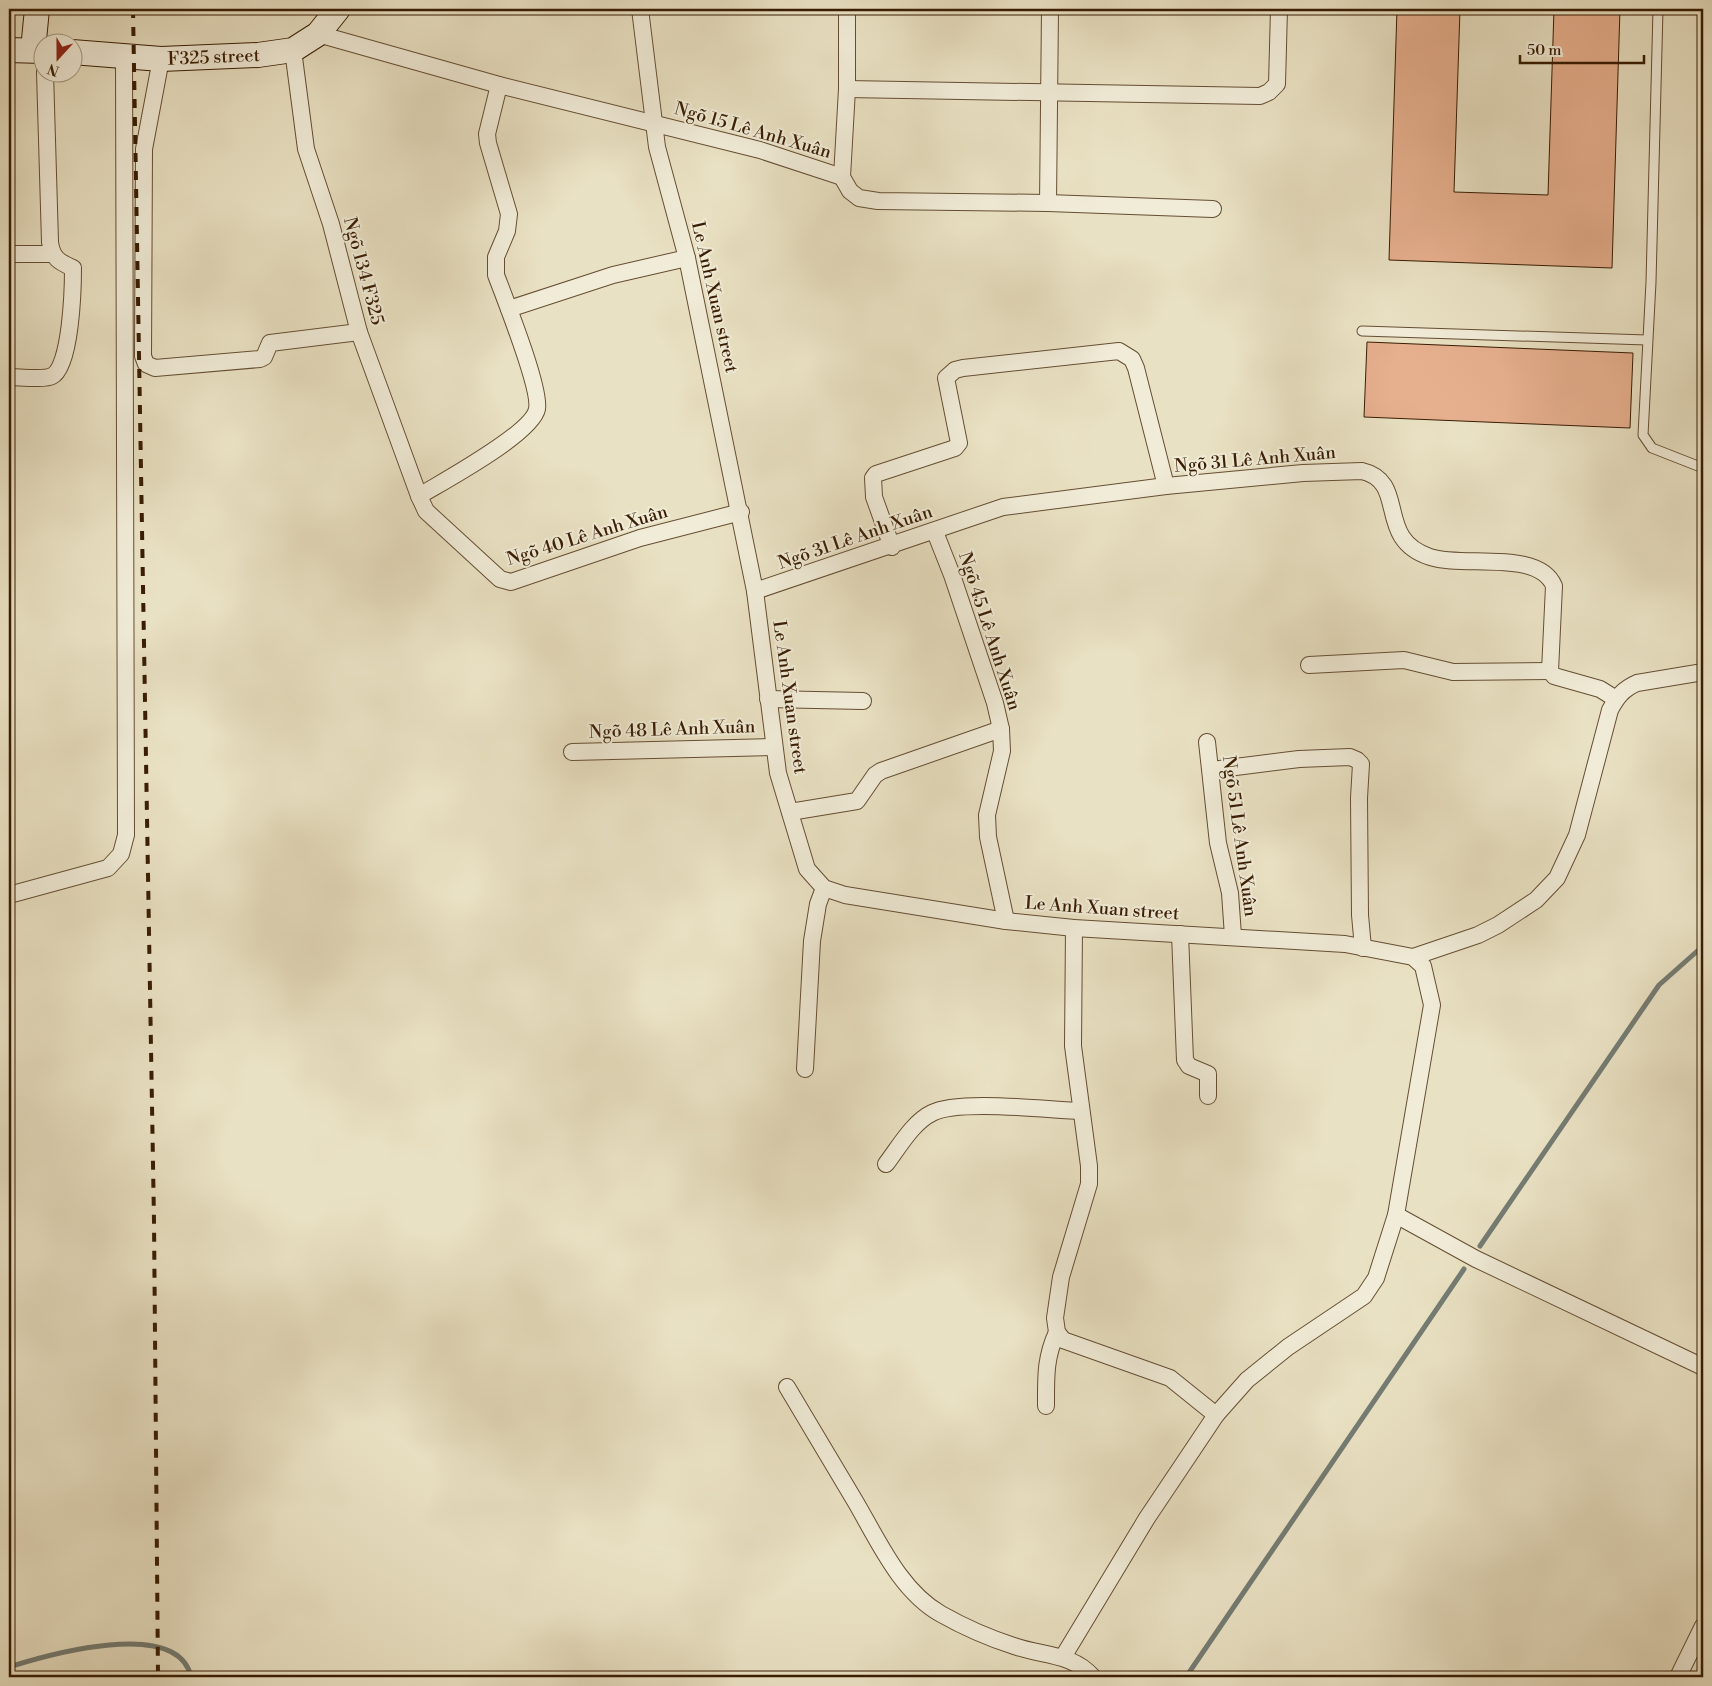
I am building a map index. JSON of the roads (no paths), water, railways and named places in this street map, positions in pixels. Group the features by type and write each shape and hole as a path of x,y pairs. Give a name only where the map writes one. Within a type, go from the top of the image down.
{"main road":[{"path":"37,9 38,32"},
{"name":"F325 street","path":"82,53 161,58 258,55 293,50 318,34 338,9"},
{"path":"9,50 32,50"}],"street":[{"name":"Le Anh Xuan street","path":"640,9 657,147 687,258 741,512 755,591 773,747 807,870 824,888 845,895 1006,921 1074,928 1345,944 1413,957"},
{"path":"848,9 847,89 842,177 850,190 859,198 878,201 1048,203 1213,209"},
{"path":"1048,203 1047,93 1050,9"},
{"path":"847,89 1260,96 1269,92 1277,84 1279,9"},
{"name":"Ngõ 15 Lê Anh Xuân","path":"318,34 499,85 776,155 842,177"},
{"name":"Ngõ 134 F325","path":"293,50 306,149 330,224 359,332 419,496"},
{"path":"9,894 108,868 121,854 126,835 124,55"},
{"path":"161,58 144,149 143,346 146,364 155,368 260,359 264,357 270,343 359,332"},
{"path":"9,377 50,377 57,372 63,361 73,293 73,268 59,262 51,254 45,82"},
{"path":"419,496 474,464 525,427 537,411 538,402 533,383 496,275 496,257 507,231 510,214 488,143 487,134 499,85"},
{"path":"9,254 51,254"},
{"path":"509,309 613,275 687,258"},
{"path":"892,546 874,497 873,478 876,474 956,448 960,443 946,378 954,370 963,368 1119,351 1127,354 1136,368 1166,486"},
{"name":"Ngõ 31 Lê Anh Xuân","path":"755,591 935,532 1003,507 1166,486 1303,472 1362,471 1370,473 1383,482 1387,488 1398,531 1403,540 1416,551 1449,562 1531,566 1547,574 1554,586 1550,671"},
{"name":"Ngõ 40 Lê Anh Xuân","path":"419,496 426,511 500,579 511,582 640,538 741,512"},
{"name":"Ngõ 45 Lê Anh Xuân","path":"935,532 952,574 995,703 1001,729 1002,751 987,815 988,837 1006,921"},
{"path":"1308,665 1404,660 1453,672 1550,671 1554,676 1600,689 1616,699"},
{"path":"1063,1656 1147,1518 1216,1415 1247,1380 1288,1347 1364,1296 1376,1278 1396,1215 1432,1005 1423,966 1413,957 1478,935 1498,925 1536,900 1557,878 1577,836 1610,710 1616,699 1627,687 1636,684 1703,672"},
{"path":"768,699 863,701"},
{"path":"790,812 857,801 875,775 881,772 1001,729"},
{"name":"Ngõ 51 Lê Anh Xuân","path":"1207,742 1212,770 1218,843 1230,893 1233,936"},
{"name":"Ngõ 48 Lê Anh Xuân","path":"572,752 773,747"},
{"path":"1212,770 1299,759 1342,758 1357,760 1361,764 1359,798 1360,915 1363,948"},
{"path":"805,1069 812,941 818,904 824,888"},
{"path":"1074,928 1074,1046 1081,1111 1087,1142 1089,1184 1061,1277 1055,1318 1057,1332 1064,1340 1170,1378 1216,1415"},
{"path":"1180,934 1185,1060 1189,1066 1208,1074 1208,1096"},
{"path":"886,1164 913,1128 930,1113 941,1109 975,1106 1081,1111"},
{"path":"1396,1215 1476,1259 1703,1367"},
{"path":"1046,1406 1046,1363 1048,1351 1057,1332"},
{"path":"787,1386 897,1571 925,1602 940,1613 987,1636 1032,1652 1063,1656 1093,1677"},
{"path":"1678,1677 1703,1626"}],"lane":[{"path":"1658,9 1643,435 1652,448 1703,468"},
{"path":"1362,331 1647,340"}],"waterway":[{"path":"1480,1246 1659,985 1703,946"},
{"path":"1186,1677 1464,1269"},
{"path":"9,1667 80,1649 138,1644 162,1648 181,1659 191,1677"}],"railway":[{"path":"133,9 154,1221 158,1677"}]}
